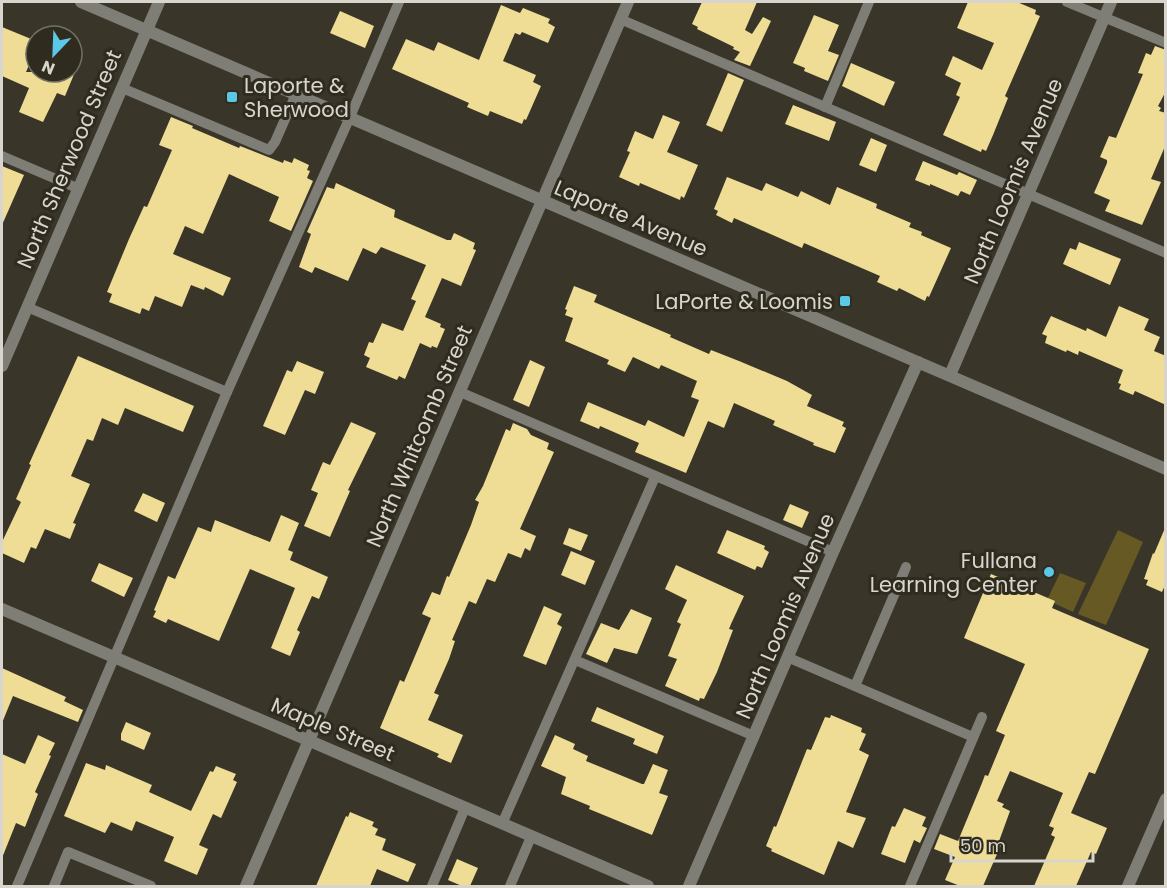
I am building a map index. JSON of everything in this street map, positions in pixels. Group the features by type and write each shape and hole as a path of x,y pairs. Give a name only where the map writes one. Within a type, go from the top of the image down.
{"street":[{"name":"Laporte Avenue","path":"81,2 1166,470"},
{"name":"North Sherwood Street","path":"2,366 159,2"},
{"name":"North Whitcomb Street","path":"246,886 628,2"},
{"name":"North Loomis Avenue","path":"950,375 1111,2"},
{"name":"North Loomis Avenue","path":"689,886 833,552 918,362"},
{"name":"Maple Street","path":"2,609 648,886"},
{"path":"1128,886 1166,799"}],"lane":[{"path":"17,886 227,392 399,2"},
{"path":"825,107 869,2"},
{"path":"1068,2 1166,43"},
{"path":"620,19 1166,253"},
{"path":"122,88 269,150 275,142 296,94"},
{"path":"2,156 77,188"},
{"path":"27,307 227,392"},
{"path":"459,392 833,552"},
{"path":"502,824 655,477"},
{"path":"855,686 906,567"},
{"path":"788,657 973,737"},
{"path":"575,660 754,736"},
{"path":"910,886 982,717"},
{"path":"432,886 465,808"},
{"path":"510,886 531,837"},
{"path":"54,886 68,852 151,886"}],"shaded area":[{"path":"1118,530 1143,542 1106,625 1078,614"},
{"path":"1060,573 1086,583 1073,612 1047,600"}],"building":[{"path":"702,2 757,2 745,30 752,34 763,17 771,21 750,66 734,60 740,52 733,49 734,47 697,29 698,27 692,24"},
{"path":"968,2 1017,2 1036,10 1035,14 1040,16 1005,96 1008,98 993,135 986,151 982,149 981,152 943,135 960,97 956,95 961,83 945,75 953,56 982,70 994,43 957,28"},
{"path":"501,5 520,13 523,8 550,19 548,23 555,27 548,43 522,32 520,35 515,33 503,61 536,75 533,82 541,86 522,124 490,111 488,116 467,107 469,103 392,69 406,39 434,51 438,42 479,60"},
{"path":"340,11 374,26 365,48 330,33"},
{"path":"814,15 839,25 828,51 839,55 828,81 804,71 805,68 793,63"},
{"path":"2,27 24,36 24,84 70,84 65,96 57,93 43,122 19,112 29,88 2,76"},
{"path":"1155,46 1166,50 1166,91 1158,106 1161,108 1159,111 1166,113 1166,144 1151,179 1161,182 1142,225 1105,211 1110,200 1094,193 1107,163 1107,160 1100,157 1109,136 1116,138 1143,74 1138,73 1146,53 1151,55"},
{"path":"851,63 895,82 884,106 842,86"},
{"path":"728,73 744,80 722,132 706,125"},
{"path":"793,105 836,122 829,141 785,124"},
{"path":"663,115 680,122 667,152 698,165 684,198 681,196 680,200 619,177 630,152 627,151 635,131 653,139"},
{"path":"171,117 239,148 240,146 283,163 284,160 292,163 294,158 309,165 307,170 310,171 307,178 313,181 291,231 269,221 279,197 229,174 203,234 185,226 173,254 231,278 223,296 205,287 204,290 191,285 182,307 155,296 149,311 142,308 140,314 109,302 112,294 107,292 144,206 147,207 172,150 159,145"},
{"path":"871,138 887,145 876,172 859,165"},
{"path":"923,161 957,175 959,172 977,180 970,195 961,191 958,196 915,180"},
{"path":"2,166 24,175 2,225"},
{"path":"727,177 762,191 766,183 798,197 801,191 830,205 837,187 877,204 876,208 911,223 909,227 922,232 921,235 951,248 929,297 927,296 925,301 899,288 897,291 877,282 880,276 804,243 802,248 734,218 732,223 716,215 718,211 714,209"},
{"path":"336,183 395,210 394,217 447,240 451,240 454,233 475,243 473,249 476,250 461,286 442,278 425,317 441,324 440,327 445,329 437,348 420,343 405,379 399,376 397,380 366,367 370,358 364,355 369,342 373,343 382,323 403,331 416,301 411,299 426,265 381,247 376,254 363,248 348,281 315,267 312,273 299,267 311,234 307,232 327,187 334,189"},
{"path":"1079,242 1121,259 1110,285 1063,264 1070,248 1076,250"},
{"path":"574,286 597,295 594,302 671,335 670,337 709,354 711,350 739,361 787,381 812,395 807,406 844,422 842,426 846,428 835,453 813,445 814,443 773,425 775,421 734,403 724,428 708,421 686,473 635,452 639,443 600,426 599,429 580,421 588,402 645,426 648,420 684,437 699,400 691,397 697,381 661,365 659,369 633,357 625,372 607,364 609,360 565,341 573,318 565,315 567,310 565,309"},
{"path":"1119,306 1149,319 1144,330 1160,337 1154,351 1166,356 1166,405 1135,391 1133,395 1119,389 1121,384 1118,383 1123,370 1079,351 1078,355 1045,343 1047,336 1042,334 1051,316 1106,337"},
{"path":"78,356 194,406 183,432 125,408 118,425 102,418 93,441 87,439 71,476 90,484 73,523 76,524 70,539 45,529 36,549 31,547 24,563 2,553 2,542 21,502 16,499 31,465 29,464"},
{"path":"530,360 545,367 529,407 513,400"},
{"path":"297,361 324,372 315,394 305,390 285,435 263,426 287,370 292,372"},
{"path":"351,422 376,433 348,490 350,491 330,537 304,526 318,493 311,490 323,462 330,465"},
{"path":"513,423 549,443 547,449 554,452 520,529 536,536 530,551 525,548 521,558 508,553 495,582 487,579 476,604 469,601 452,640 455,641 449,659 434,693 439,695 428,720 463,735 451,763 437,757 439,754 380,728 400,680 404,682 431,618 422,614 432,592 440,595 447,576 449,577 479,502 475,500 506,429 510,431"},
{"path":"143,493 165,503 157,522 134,511"},
{"path":"790,504 809,512 802,528 783,520"},
{"path":"281,515 299,523 288,550 293,552 290,560 328,577 319,599 312,596 297,630 300,632 290,656 271,648 295,588 250,569 219,641 168,619 166,623 153,617 168,576 175,579 198,527 211,532 215,520 270,542"},
{"path":"569,528 588,535 581,551 563,544"},
{"path":"1165,528 1166,583 1162,592 1146,585 1148,580 1144,579"},
{"path":"727,530 765,546 764,549 769,552 762,568 757,566 755,570 717,553"},
{"path":"571,551 595,561 585,585 561,575"},
{"path":"99,563 133,578 124,597 91,581"},
{"path":"676,565 744,596 729,629 733,630 717,672 704,699 700,698 699,701 665,686 677,659 668,656 681,624 677,622 687,600 665,589"},
{"path":"991,574 1055,601 1052,608 1149,649 1095,774 1089,772 1071,813 1107,828 1096,854 1091,852 1076,886 1034,886 1055,837 1051,835 1054,828 1049,826 1063,793 1010,771 997,801 1004,804 1002,807 1010,811 998,844 1001,845 983,886 960,886 945,880 955,857 934,849 940,834 958,841 985,775 988,776 1005,735 996,731 1025,664 964,638"},
{"path":"544,606 562,614 557,624 562,627 546,665 523,656"},
{"path":"631,609 652,618 637,654 614,648 607,663 586,654 601,623 619,630"},
{"path":"2,668 66,697 64,701 83,710 78,722 13,696 2,723"},
{"path":"597,707 664,736 657,754 633,744 635,739 591,721"},
{"path":"831,715 862,728 861,732 866,734 859,750 869,755 846,812 866,818 853,848 838,841 824,875 771,851 772,849 766,846 774,826 776,827 807,749 811,750 825,717 830,718"},
{"path":"126,722 151,733 144,750 121,740"},
{"path":"38,735 55,743 35,792 38,794 25,827 16,823 2,858 2,754 25,764"},
{"path":"555,735 575,744 573,749 588,756 586,761 642,784 653,764 668,770 659,793 668,796 652,835 589,809 590,806 561,794 566,777 541,766"},
{"path":"86,763 105,770 106,765 152,785 149,792 191,811 210,771 213,772 216,766 236,774 233,780 237,782 221,818 213,814 199,845 208,849 197,875 164,861 174,837 136,821 132,831 111,822 105,833 64,816"},
{"path":"904,808 926,817 922,826 927,828 920,843 914,840 905,863 881,854 892,826 895,827"},
{"path":"350,812 374,822 372,826 378,829 375,835 386,839 382,850 416,864 408,882 377,869 370,886 316,886 346,816 348,817"},
{"path":"457,859 478,868 470,886 462,886 448,880"}],"place":[{"name":"Laporte & Sherwood","path":"232,97"},
{"name":"LaPorte & Loomis","path":"845,301"},
{"name":"Fullana Learning Center","path":"1049,572"}]}
